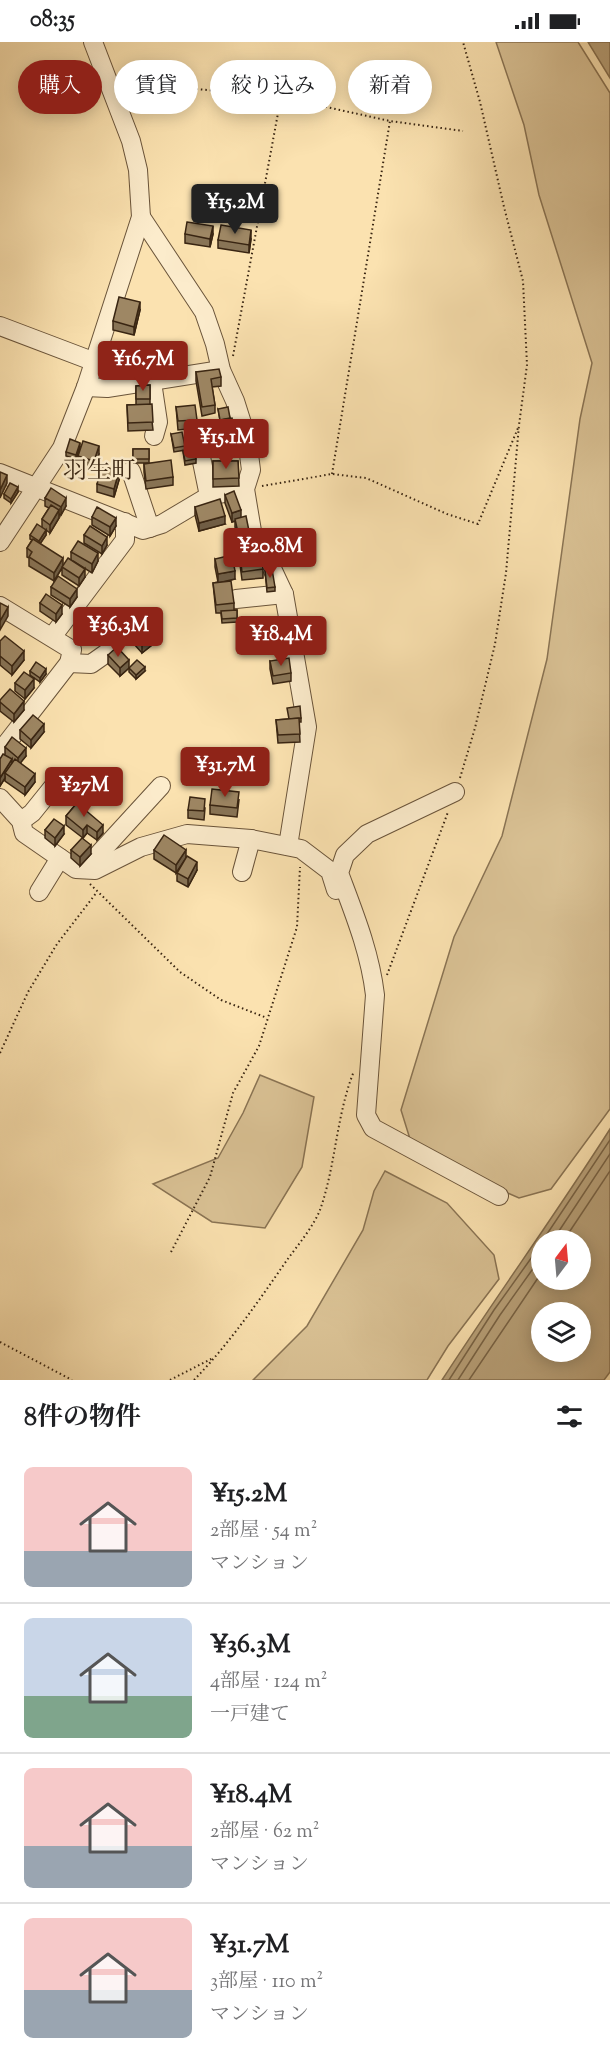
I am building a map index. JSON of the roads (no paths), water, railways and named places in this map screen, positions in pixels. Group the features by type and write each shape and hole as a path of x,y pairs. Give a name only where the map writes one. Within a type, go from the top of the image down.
{"street":[{"path":"0,542 62,448 95,362 141,217 138,170 131,141 93,42"},
{"path":"141,217 204,312 215,344 227,366 247,440 250,470 245,489 252,531 284,594 307,727 295,848"},
{"path":"0,326 95,362"},
{"path":"86,387 107,388 152,382 227,366"},
{"path":"152,382 158,422 154,436"},
{"path":"200,452 209,496"},
{"path":"131,471 150,528"},
{"path":"0,473 143,530 162,524 209,496 245,489"},
{"path":"52,637 125,540 125,522"},
{"path":"236,599 284,594"},
{"path":"0,606 72,650 69,663 0,752"},
{"path":"69,663 91,664 108,652"},
{"path":"21,821 32,813 61,777"},
{"path":"80,869 161,786"},
{"path":"455,792 367,834 345,855 339,873 380,976 366,1115 373,1128 500,1196"},
{"path":"0,798 21,821 24,833 80,869 95,870 141,847 187,834 251,838 295,848 330,871 348,932 380,976"},
{"path":"242,872 251,838"},
{"path":"39,892 60,858"}],"water":[{"path":"588,42 610,42 610,78"},
{"path":"610,1129 610,1372 604,1380 442,1380 531,1248 531,1290 591,1290 591,1230 543,1230"}],"district":[{"name":"羽生町","path":"99,472"}]}
